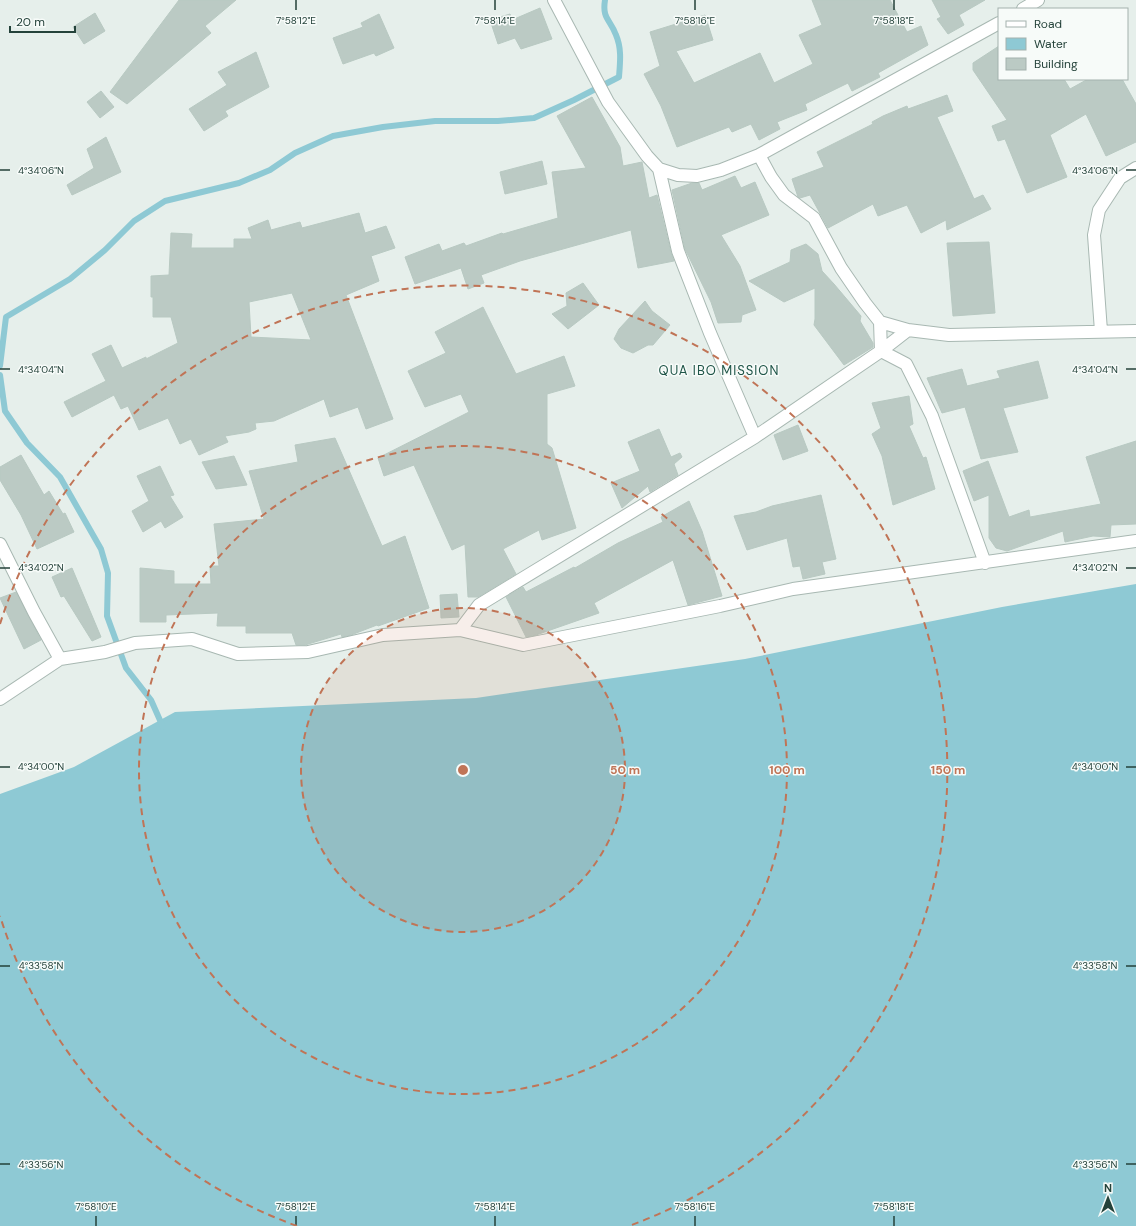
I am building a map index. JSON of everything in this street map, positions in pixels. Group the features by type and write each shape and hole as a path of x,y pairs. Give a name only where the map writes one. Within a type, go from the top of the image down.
{"street":[{"path":"554,0 607,99 646,156 659,169 678,175 697,176 720,170 759,155 998,24"},
{"path":"1025,8 1038,0"},
{"path":"759,155 771,177 784,195 814,218 841,268 864,303 880,322 908,330 949,335 1136,331"},
{"path":"1101,331 1094,235 1099,210 1120,178 1136,168"},
{"path":"659,169 678,251 710,333 755,437"},
{"path":"880,322 881,351"},
{"path":"460,630 479,604 755,437 881,351 908,330"},
{"path":"881,351 906,364 932,416 985,563"},
{"path":"0,699 60,659 105,652 135,643 192,639 238,654 308,652 383,635 460,630 523,645 720,606 793,589 1136,541"},
{"path":"0,544 34,612 60,659"}],"water":[{"path":"1136,584 1136,1226 0,1226 0,794 74,767 175,712 476,698 745,659 1002,607"}],"building":[{"path":"179,0 236,0 205,26 211,33 127,104 110,92"},
{"path":"812,0 890,0 907,32 921,26 928,45 878,73 880,77 852,91 848,83 805,104 807,110 777,122 780,129 759,140 751,124 732,132 729,127 677,147 661,106 644,74 660,66 650,32 705,15 713,40 676,51 694,83 760,53 774,83 813,64 799,35 822,25"},
{"path":"932,0 985,0 959,15 964,25 948,34 937,19 941,17"},
{"path":"540,8 552,39 521,49 515,38 498,44 490,20 510,14 512,20"},
{"path":"95,13 105,31 84,44 73,27"},
{"path":"379,14 394,48 376,56 374,53 343,64 333,38 363,27 361,23"},
{"path":"998,47 998,80 1065,80 1070,89 1086,80 1123,80 1136,104 1136,142 1106,156 1086,114 1050,135 1067,177 1027,193 1005,139 998,141 992,126 1007,120 973,70 973,63"},
{"path":"256,52 269,87 225,111 228,116 204,131 189,109 227,85 218,72"},
{"path":"101,91 114,107 100,118 87,102"},
{"path":"947,95 953,111 937,117 974,199 983,195 991,209 947,230 946,220 921,233 907,205 878,216 873,204 828,228 810,195 800,198 798,197 792,179 824,167 817,152 873,124 872,122 883,116 907,106 908,109"},
{"path":"592,97 620,147 623,166 642,162 649,198 657,195 674,261 638,268 631,230 520,261 481,275 484,283 468,289 461,268 415,284 405,257 439,244 442,251 464,243 466,246 502,233 503,234 558,218 552,172 586,168 557,116"},
{"path":"106,137 121,172 72,195 67,185 94,168 87,149"},
{"path":"542,161 547,184 505,194 500,172"},
{"path":"735,176 741,188 755,182 769,215 721,235 740,266 756,310 742,315 741,322 718,323 711,302 685,249 672,190 692,183 699,183 702,190"},
{"path":"359,213 365,233 386,226 395,248 371,256 379,281 346,295 393,419 366,429 358,407 330,417 324,399 274,421 255,423 256,429 249,432 225,436 228,442 199,455 191,439 180,444 168,418 139,430 128,406 121,409 114,395 72,417 64,402 106,381 92,354 111,345 122,368 146,357 146,359 178,343 171,317 153,317 153,297 151,297 151,276 169,275 171,233 192,234 191,248 234,248 234,239 252,239 248,228 268,220 271,230 300,222 302,228","holes":["292,293 311,340 251,337 249,302"]},
{"path":"989,242 995,313 953,316 947,243"},
{"path":"806,244 818,254 822,271 861,316 860,321 873,343 873,347 844,365 814,325 815,288 784,302 749,281 790,262 791,250"},
{"path":"583,283 599,305 568,329 552,314 567,306 566,293"},
{"path":"645,301 652,311 670,325 653,345 648,345 633,353 621,348 614,339 619,329"},
{"path":"483,307 516,374 564,356 575,386 547,394 547,444 552,448 576,528 542,540 539,530 503,549 516,574 478,597 468,597 465,544 452,550 414,465 384,476 378,458 469,412 461,394 425,407 408,371 446,353 435,332"},
{"path":"1038,361 1048,398 1003,408 1018,452 981,459 965,407 942,413 927,378 962,369 967,386 1000,378 997,371"},
{"path":"909,396 913,424 909,426 923,458 926,457 935,489 893,505 882,456 872,434 881,428 872,403"},
{"path":"798,425 808,451 783,460 774,435"},
{"path":"659,429 671,457 680,453 682,457 674,464 678,475 650,492 648,486 622,508 611,483 640,471 628,442"},
{"path":"335,438 382,546 405,536 429,608 351,635 342,637 341,634 305,645 296,645 292,633 246,633 246,626 217,626 218,613 166,615 166,622 140,622 140,568 174,571 174,584 211,584 210,566 219,566 214,524 264,519 249,471 298,462 295,445"},
{"path":"1136,441 1136,524 1111,525 1110,537 1093,536 1065,542 1063,531 1007,551 996,548 989,538 989,495 974,501 963,471 988,461 1009,517 1029,510 1030,517 1101,504 1086,457"},
{"path":"21,455 44,495 49,491 63,514 65,513 74,532 37,549 21,515 0,480 0,467"},
{"path":"234,456 247,485 216,489 202,462"},
{"path":"160,466 174,495 170,496 183,517 165,528 161,521 143,532 132,511 149,501 137,476"},
{"path":"821,495 836,559 822,562 825,574 803,579 800,566 793,567 787,538 747,550 734,516 756,512 772,506"},
{"path":"689,501 702,531 722,596 688,605 673,560 594,603 599,613 536,635 526,637 506,597 523,587 526,592 574,567 575,568 618,543 663,522 661,517"},
{"path":"72,568 101,637 92,641 64,596 61,597 52,577"},
{"path":"16,592 41,640 24,649 0,598"},
{"path":"457,594 459,617 441,618 440,595"}],"waterway":[{"path":"0,366 6,317 70,279 105,250 134,221 165,201 239,183 270,170 295,153 333,136 383,127 435,121 498,121 534,118 619,77 620,56 618,40 607,19 604,6 605,0"},
{"path":"0,375 5,411 27,443 60,477 101,549 108,573 107,616 126,668 151,700 163,727"}],"district":[{"name":"QUA IBO MISSION","path":"719,370"}]}
